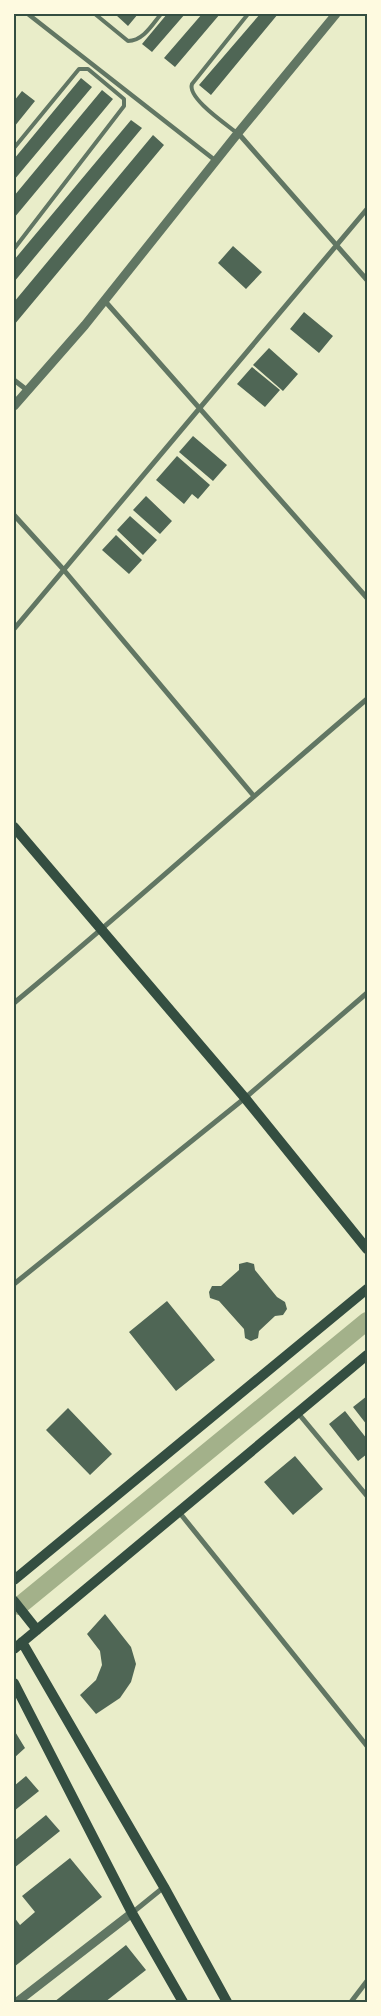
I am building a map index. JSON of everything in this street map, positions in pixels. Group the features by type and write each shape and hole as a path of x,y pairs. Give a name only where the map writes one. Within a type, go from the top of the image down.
{"main road":[{"path":"14,827 245,1098 367,1250"},
{"path":"14,1580 367,1290"},
{"path":"228,2002 164,1887 18,1645 367,1355"},
{"path":"14,1601 37,1630"},
{"path":"14,1682 132,1912 183,2002"}],"street":[{"path":"28,14 216,161"},
{"path":"14,406 85,325 238,133 336,14"},
{"path":"238,133 367,280"},
{"path":"14,629 199,406 367,209"},
{"path":"104,300 367,598"},
{"path":"14,380 27,390"},
{"path":"14,515 63,568 253,796"},
{"path":"14,1003 102,930 253,796 367,699"},
{"path":"14,1284 245,1098 367,993"},
{"path":"298,1413 367,1496"},
{"path":"179,1512 367,1746"},
{"path":"17,2002 164,1887"},
{"path":"351,2002 367,1981"}],"lane":[{"path":"95,14 128,41 140,38 161,14"},
{"path":"238,133 209,110 192,94 190,89 248,14"},
{"path":"14,148 79,69 88,69 124,99 124,106 14,249"}],"building":[{"path":"117,14 138,14 128,26"},
{"path":"167,14 185,14 152,52 142,44"},
{"path":"202,14 220,14 175,67 164,58"},
{"path":"260,14 278,14 211,95 199,85"},
{"path":"81,78 92,87 14,180 14,159"},
{"path":"102,90 113,99 14,218 14,196"},
{"path":"22,91 35,101 14,127 14,101"},
{"path":"131,120 142,128 14,282 14,260"},
{"path":"153,135 164,145 14,325 14,302"},
{"path":"233,246 262,272 246,289 218,263"},
{"path":"304,312 333,336 319,353 290,329"},
{"path":"269,348 298,374 283,391 253,365"},
{"path":"252,367 280,390 265,407 237,384"},
{"path":"193,436 227,465 213,481 179,452"},
{"path":"177,456 210,485 198,499 192,494 184,504 156,480"},
{"path":"146,496 172,521 160,534 133,510"},
{"path":"130,516 157,540 143,555 117,530"},
{"path":"116,535 142,560 129,574 102,550"},
{"path":"247,1262 254,1264 255,1270 277,1297 285,1302 287,1309 283,1315 275,1316 259,1331 258,1338 251,1341 245,1338 244,1329 219,1301 210,1298 209,1292 212,1286 221,1286 239,1270 239,1264"},
{"path":"167,1301 215,1360 176,1391 129,1332"},
{"path":"367,1396 367,1425 353,1407"},
{"path":"68,1408 112,1454 90,1475 46,1430"},
{"path":"345,1411 367,1439 367,1454 358,1461 329,1424"},
{"path":"295,1456 323,1489 293,1515 264,1482"},
{"path":"105,1614 131,1647 136,1664 131,1682 120,1698 96,1714 80,1695 96,1680 102,1665 100,1651 87,1634"},
{"path":"14,1730 25,1748 14,1758"},
{"path":"26,1776 39,1791 14,1811 14,1786"},
{"path":"46,1815 60,1831 14,1868 14,1841"},
{"path":"70,1858 102,1897 14,1967 14,1917 20,1925 35,1912 22,1896"},
{"path":"126,1945 146,1970 105,2002 54,2002"}],"waterway":[{"path":"19,1606 367,1321"}]}
